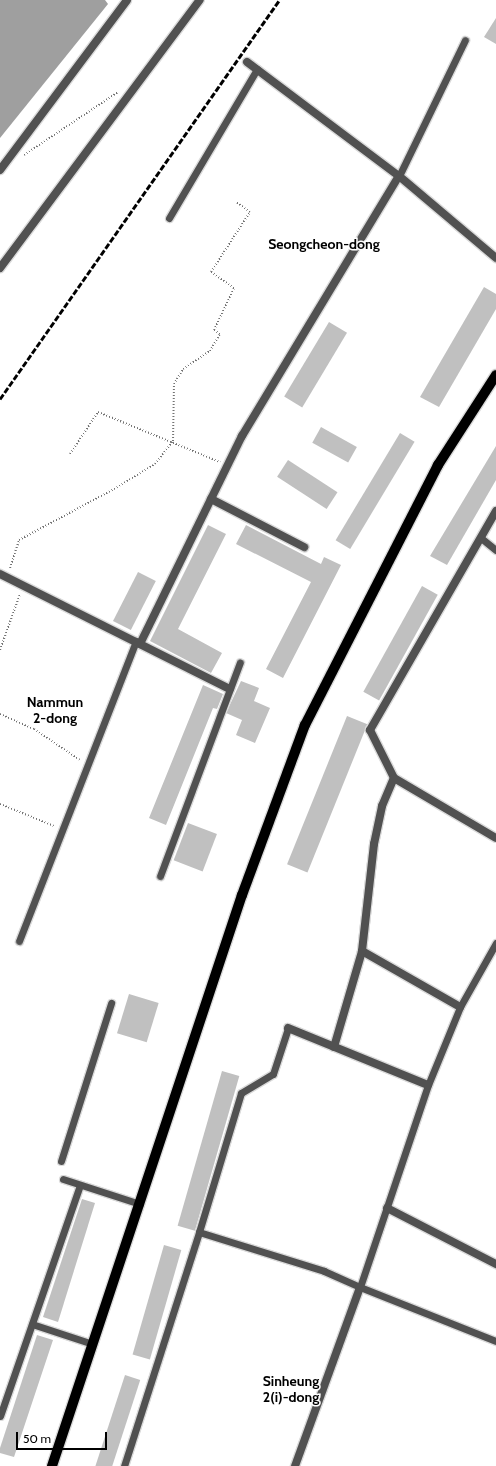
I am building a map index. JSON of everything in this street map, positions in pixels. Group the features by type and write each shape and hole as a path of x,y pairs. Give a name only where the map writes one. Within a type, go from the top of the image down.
{"main road":[{"path":"52,1466 245,887 305,725 438,465 496,375"}],"street":[{"path":"0,170 127,0"},
{"path":"0,268 200,0"},
{"path":"247,62 399,176 496,258"},
{"path":"138,643 228,466 279,372 399,176"},
{"path":"211,499 304,547"},
{"path":"496,511 370,730 394,778 496,838"},
{"path":"4,576 230,689"},
{"path":"334,1046 362,951 374,844 382,806 394,778"},
{"path":"362,951 460,1007"},
{"path":"288,1028 428,1085"},
{"path":"387,1208 496,1264"},
{"path":"295,1466 360,1287"}],"lane":[{"path":"399,176 465,40"},
{"path":"169,218 258,69"},
{"path":"481,538 496,550"},
{"path":"18,941 60,829 138,643"},
{"path":"160,876 240,662"},
{"path":"360,1287 428,1085 460,1007 496,943"},
{"path":"61,1161 111,1003"},
{"path":"124,1466 199,1232 241,1093 273,1074 288,1028"},
{"path":"63,1179 140,1204"},
{"path":"0,1416 80,1185"},
{"path":"199,1232 324,1271 360,1287 496,1341"},
{"path":"32,1324 93,1344"}],"path":[{"path":"20,159 123,88"},
{"path":"4,576 19,540 108,492 155,464 173,441 174,384 183,369 210,351 220,334 214,330 234,288 211,272 250,212 236,202"},
{"path":"70,454 98,412 173,441 228,466"},
{"path":"0,650 23,586"},
{"path":"0,714 34,728 87,764"},
{"path":"0,804 60,829"}],"shaded area":[{"path":"0,0 105,0 108,4 0,138"}],"building":[{"path":"496,18 496,44 484,37"},
{"path":"484,287 496,294 496,309 439,407 420,397"},
{"path":"329,322 347,333 302,407 284,397"},
{"path":"321,427 357,447 348,463 312,443"},
{"path":"400,433 415,442 350,549 336,540"},
{"path":"496,446 496,480 447,565 430,556"},
{"path":"288,460 337,492 327,509 277,477"},
{"path":"208,525 226,534 178,629 222,653 211,673 150,641"},
{"path":"246,525 321,564 324,557 341,565 283,678 266,669 311,582 236,544"},
{"path":"138,572 156,581 131,630 113,621"},
{"path":"422,586 438,595 379,701 363,692"},
{"path":"241,681 259,688 254,701 270,708 255,743 236,735 242,720 226,713"},
{"path":"203,685 223,694 217,709 213,708 166,825 149,818"},
{"path":"347,716 367,724 307,873 287,864"},
{"path":"188,823 217,834 203,871 174,860"},
{"path":"129,994 159,1003 147,1042 117,1033"},
{"path":"222,1071 239,1076 195,1231 178,1226"},
{"path":"82,1199 95,1203 58,1322 43,1317"},
{"path":"164,1245 181,1250 150,1360 133,1355"},
{"path":"37,1335 53,1340 14,1457 0,1453 0,1448"},
{"path":"125,1375 140,1380 112,1466 95,1466"}],"railway":[{"path":"0,399 279,0"}],"district":[{"name":"Seongcheon-dong","path":"324,244"},
{"name":"Nammun 2-dong","path":"55,710"},
{"name":"Sinheung 2(i)-dong","path":"291,1390"}]}
